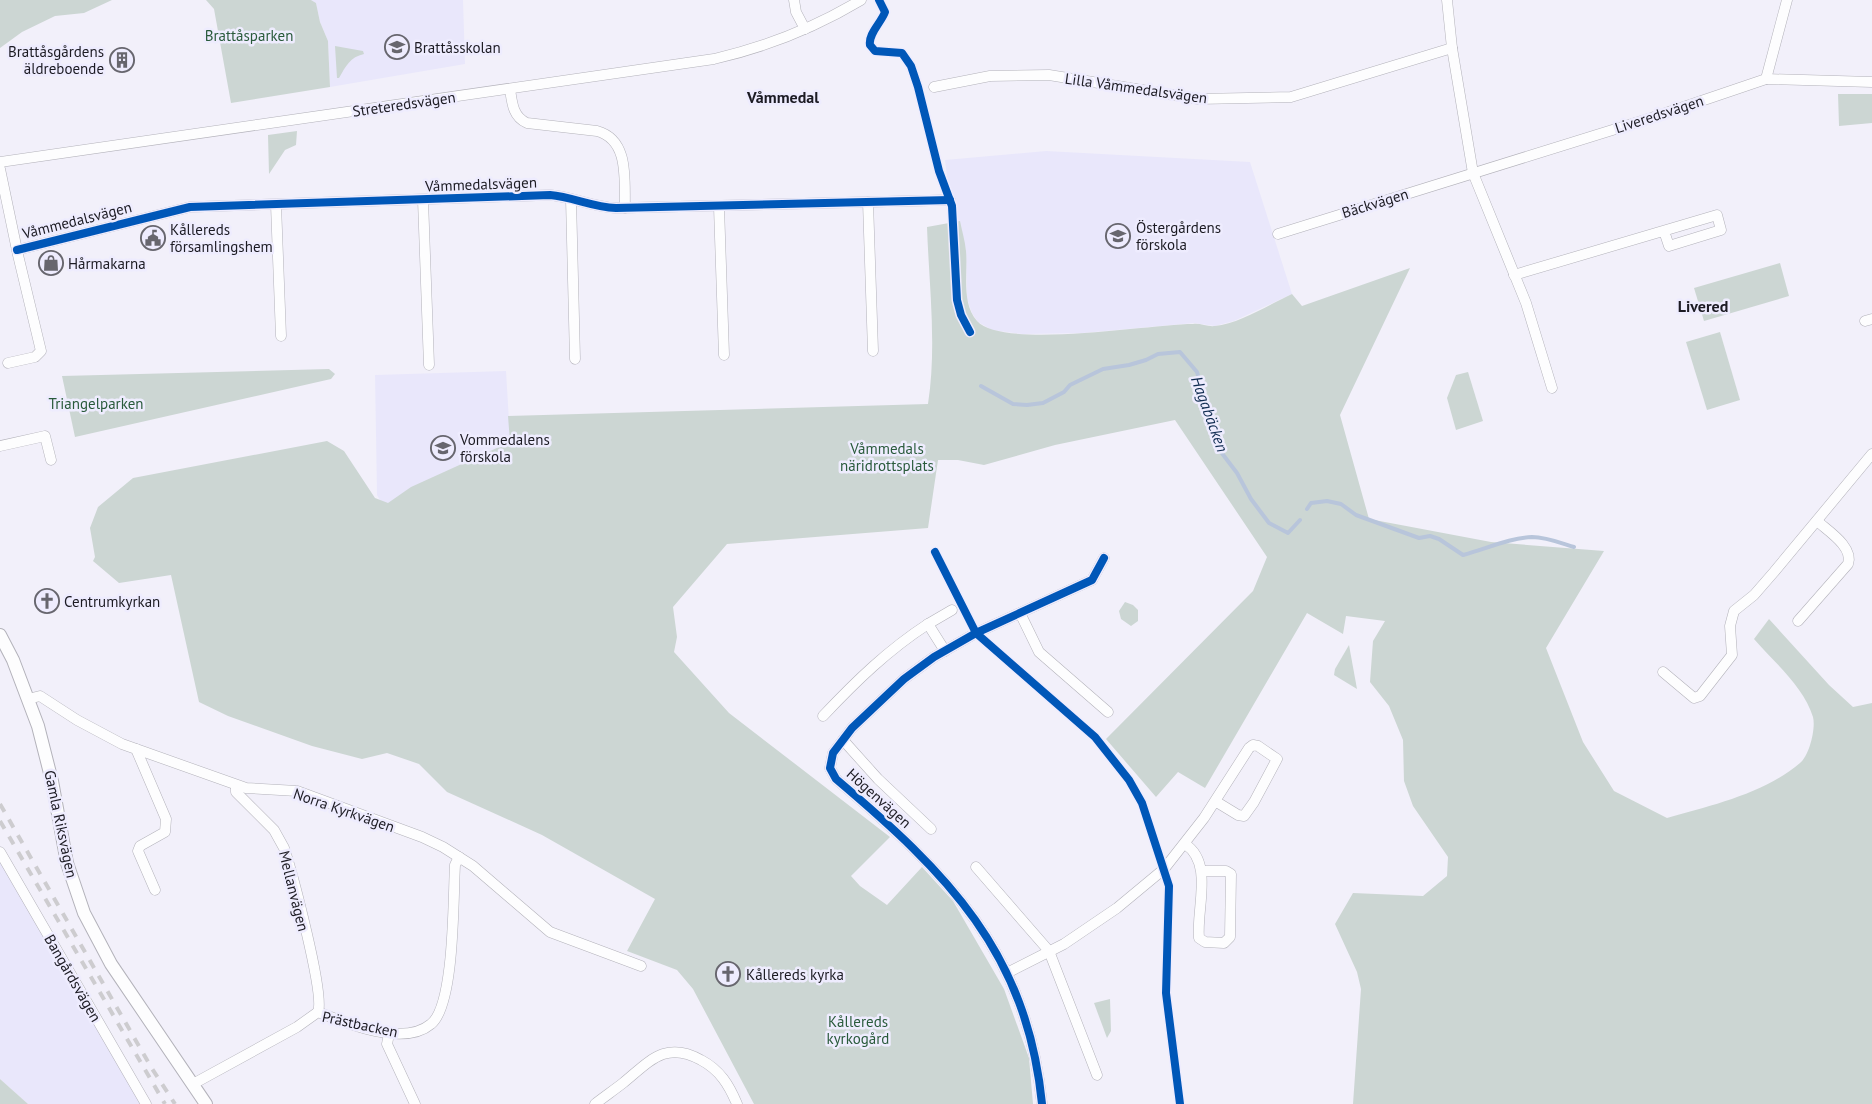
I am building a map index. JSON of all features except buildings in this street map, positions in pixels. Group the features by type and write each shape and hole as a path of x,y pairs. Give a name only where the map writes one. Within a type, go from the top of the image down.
{"street":[{"path":"794,0 796,12 805,29"},
{"name":"Streteredsvägen","path":"0,162 714,59 760,47 805,29 861,0"},
{"path":"1447,0 1452,48 1473,173 1536,330 1552,388"},
{"path":"1766,79 1788,0"},
{"name":"Lilla Våmmedalsvägen","path":"934,87 990,76 1048,75 1198,99 1291,97 1452,48"},
{"name":"Liveredsvägen","path":"1473,173 1766,79 1872,82"},
{"path":"510,88 515,113 519,120 527,124 597,131 606,134 616,141 623,162 625,208"},
{"name":"Våmmedalsvägen","path":"0,169 17,250 42,351 36,357 8,363"},
{"name":"Bäckvägen","path":"1278,234 1473,173"},
{"name":"Våmmedalsvägen","path":"17,250 190,207 550,195 588,205 625,208 950,200"},
{"path":"571,199 575,359"},
{"name":"Våmmedalsvägen","path":"424,200 429,365"},
{"path":"868,202 873,351"},
{"path":"276,204 281,336"},
{"path":"719,207 724,355"},
{"path":"1514,275 1716,215 1722,230 1669,246 1664,231"},
{"path":"0,446 45,436 51,460"},
{"path":"1663,672 1694,698 1700,696 1732,655 1730,626 1734,611 1754,595 1872,454"},
{"path":"1798,621 1848,564 1850,559 1849,553 1843,545 1816,521"},
{"name":"Högenvägen","path":"1042,1104 1036,1055 1021,1006 1007,973 984,931 954,891 922,856 836,779 830,768 833,753 843,740 876,704 904,679 945,651 976,633 1092,580 1104,558"},
{"path":"824,716 860,676 906,638 952,610"},
{"path":"1020,613 1039,652 1108,712"},
{"path":"928,624 945,651"},
{"name":"Gamla Riksvägen","path":"0,635 28,699 45,752 67,863 84,913 111,964 206,1104"},
{"name":"Norra Kyrkvägen","path":"28,699 40,696 106,737 236,786 262,790 297,791 422,838 459,857 488,878 550,932 641,966"},
{"path":"843,740 878,778 931,829"},
{"path":"1007,973 1049,951 1117,908 1164,869 1185,844 1253,745 1258,746 1277,759 1248,813 1238,815 1215,801"},
{"path":"136,749 166,819 165,832 140,846 138,851 155,890"},
{"name":"Mellanvägen","path":"236,786 236,792 274,830 284,848 315,975 320,1000 318,1012"},
{"path":"1185,844 1198,858 1202,871 1199,938 1205,942 1224,943 1230,937 1231,874 1226,871 1202,871"},
{"name":"Bangårdsvägen","path":"0,852 146,1104"},
{"name":"Prästbacken","path":"192,1084 297,1027 318,1012 389,1034 416,1032 431,1024 439,1016 450,974 455,865 459,857"},
{"path":"976,867 1049,951 1097,1075"},
{"path":"389,1034 387,1044 416,1104"},
{"path":"595,1104 654,1058 669,1052 692,1055 718,1071 731,1089 737,1104"}],"shaded area":[{"name":"Brattåsskolan","path":"311,0 463,0 465,64 330,87 328,41 320,22 316,3"},
{"name":"Östergårdens förskola","path":"1046,151 1250,162 1292,294 1234,321 1215,326 1194,323 1083,333 1022,334 992,330 978,322 972,313 967,299 966,250 948,186 945,160"},
{"name":"Vommedalens förskola","path":"506,371 511,455 449,494 382,504 377,495 375,375"},
{"path":"0,859 142,1104 28,1104 0,1079"}],"green space":[{"path":"0,0 112,0 84,13 55,16 22,32 0,48"},
{"name":"Brattåsparken","path":"206,0 311,0 316,3 320,22 328,41 330,87 231,103 214,9"},
{"path":"335,46 363,51 364,54 352,60 339,78 337,78"},
{"path":"1838,94 1872,94 1872,123 1839,126"},
{"path":"297,131 296,145 285,150 269,174 268,135"},
{"path":"960,221 966,251 967,297 972,314 977,321 992,329 1016,334 1046,335 1173,325 1196,324 1212,326 1224,324 1244,318 1292,294 1302,306 1410,268 1340,415 1369,519 1491,542 1604,551 1546,648 1583,742 1614,791 1667,818 1754,791 1786,774 1803,760 1811,742 1814,728 1813,717 1809,706 1796,685 1754,639 1769,619 1829,685 1853,707 1872,703 1872,1104 1353,1104 1361,989 1357,972 1335,924 1353,893 1423,896 1447,876 1448,857 1413,806 1404,781 1403,740 1389,706 1370,682 1373,641 1385,621 1346,616 1343,634 1307,613 1205,788 1178,772 1156,797 1106,739 1253,591 1267,557 1175,420 1055,445 984,465 958,460 938,460 928,528 727,544 673,607 677,637 674,652 729,713 890,837 851,876 860,886 887,905 922,867 953,901 1004,989 1029,1058 1033,1104 754,1104 693,989 677,970 627,951 655,899 542,835 447,792 419,764 387,753 362,759 312,746 228,716 199,702 171,575 119,583 93,561 95,557 90,528 98,507 133,478 327,441 344,451 375,498 388,503 411,487 510,442 508,416 928,404 932,360 932,316 927,227"},
{"path":"1780,263 1789,296 1704,321 1694,288"},
{"path":"1720,332 1740,400 1707,410 1686,342"},
{"name":"Triangelparken","path":"329,369 335,374 331,379 75,437 62,376"},
{"path":"1468,372 1483,421 1456,430 1447,398 1456,375"},
{"path":"1125,602 1133,605 1138,610 1138,621 1131,626 1121,619 1119,611"},
{"path":"1349,645 1357,689 1334,675 1335,669"},
{"path":"1110,999 1111,1031 1107,1038 1094,1003"},
{"path":"0,1079 28,1104 0,1104"}],"waterway":[{"name":"Hagabäcken","path":"981,386 1013,404 1043,403 1064,392 1070,385 1103,369 1129,365 1158,354 1180,352 1197,372 1221,452 1237,473 1251,499 1269,523 1288,533 1300,520"},
{"name":"Hagabäcken","path":"1307,509 1311,503 1327,501 1341,504 1356,515 1419,538 1430,536 1439,539 1463,555 1506,542 1532,537 1548,539 1574,547"}],"railway":[{"path":"0,804 151,1067 175,1104"},
{"path":"0,821 165,1104"}],"cycle path":[{"path":"879,0 885,12 875,28 870,45 875,51 902,53 911,66 939,171 952,206 957,300 961,315 970,332"},
{"path":"17,250 190,207 550,195 616,208 950,200"},
{"path":"935,552 976,633 1095,737 1129,780 1142,803 1169,886 1166,993 1180,1104"},
{"path":"1042,1104 1033,1050 1019,1002 999,959 975,920 946,883 913,848 836,779 830,768 833,753 852,728 904,679 934,657 976,633 1092,580 1104,558"}],"place":[{"name":"Brattåsskolan","path":"397,47"},
{"name":"Brattåsgårdens äldreboende","path":"122,60"},
{"name":"Östergårdens förskola","path":"1118,236"},
{"name":"Kållereds församlingshem","path":"153,238"},
{"name":"Hårmakarna","path":"51,263"},
{"name":"Vommedalens förskola","path":"443,448"},
{"name":"Centrumkyrkan","path":"47,601"},
{"name":"Kållereds kyrka","path":"728,974"}],"district":[{"name":"Våmmedal","path":"783,97"},
{"name":"Livered","path":"1703,306"}],"park label":[{"name":"Våmmedals näridrottsplats","path":"887,456"},
{"name":"Kållereds kyrkogård","path":"858,1030"}]}
